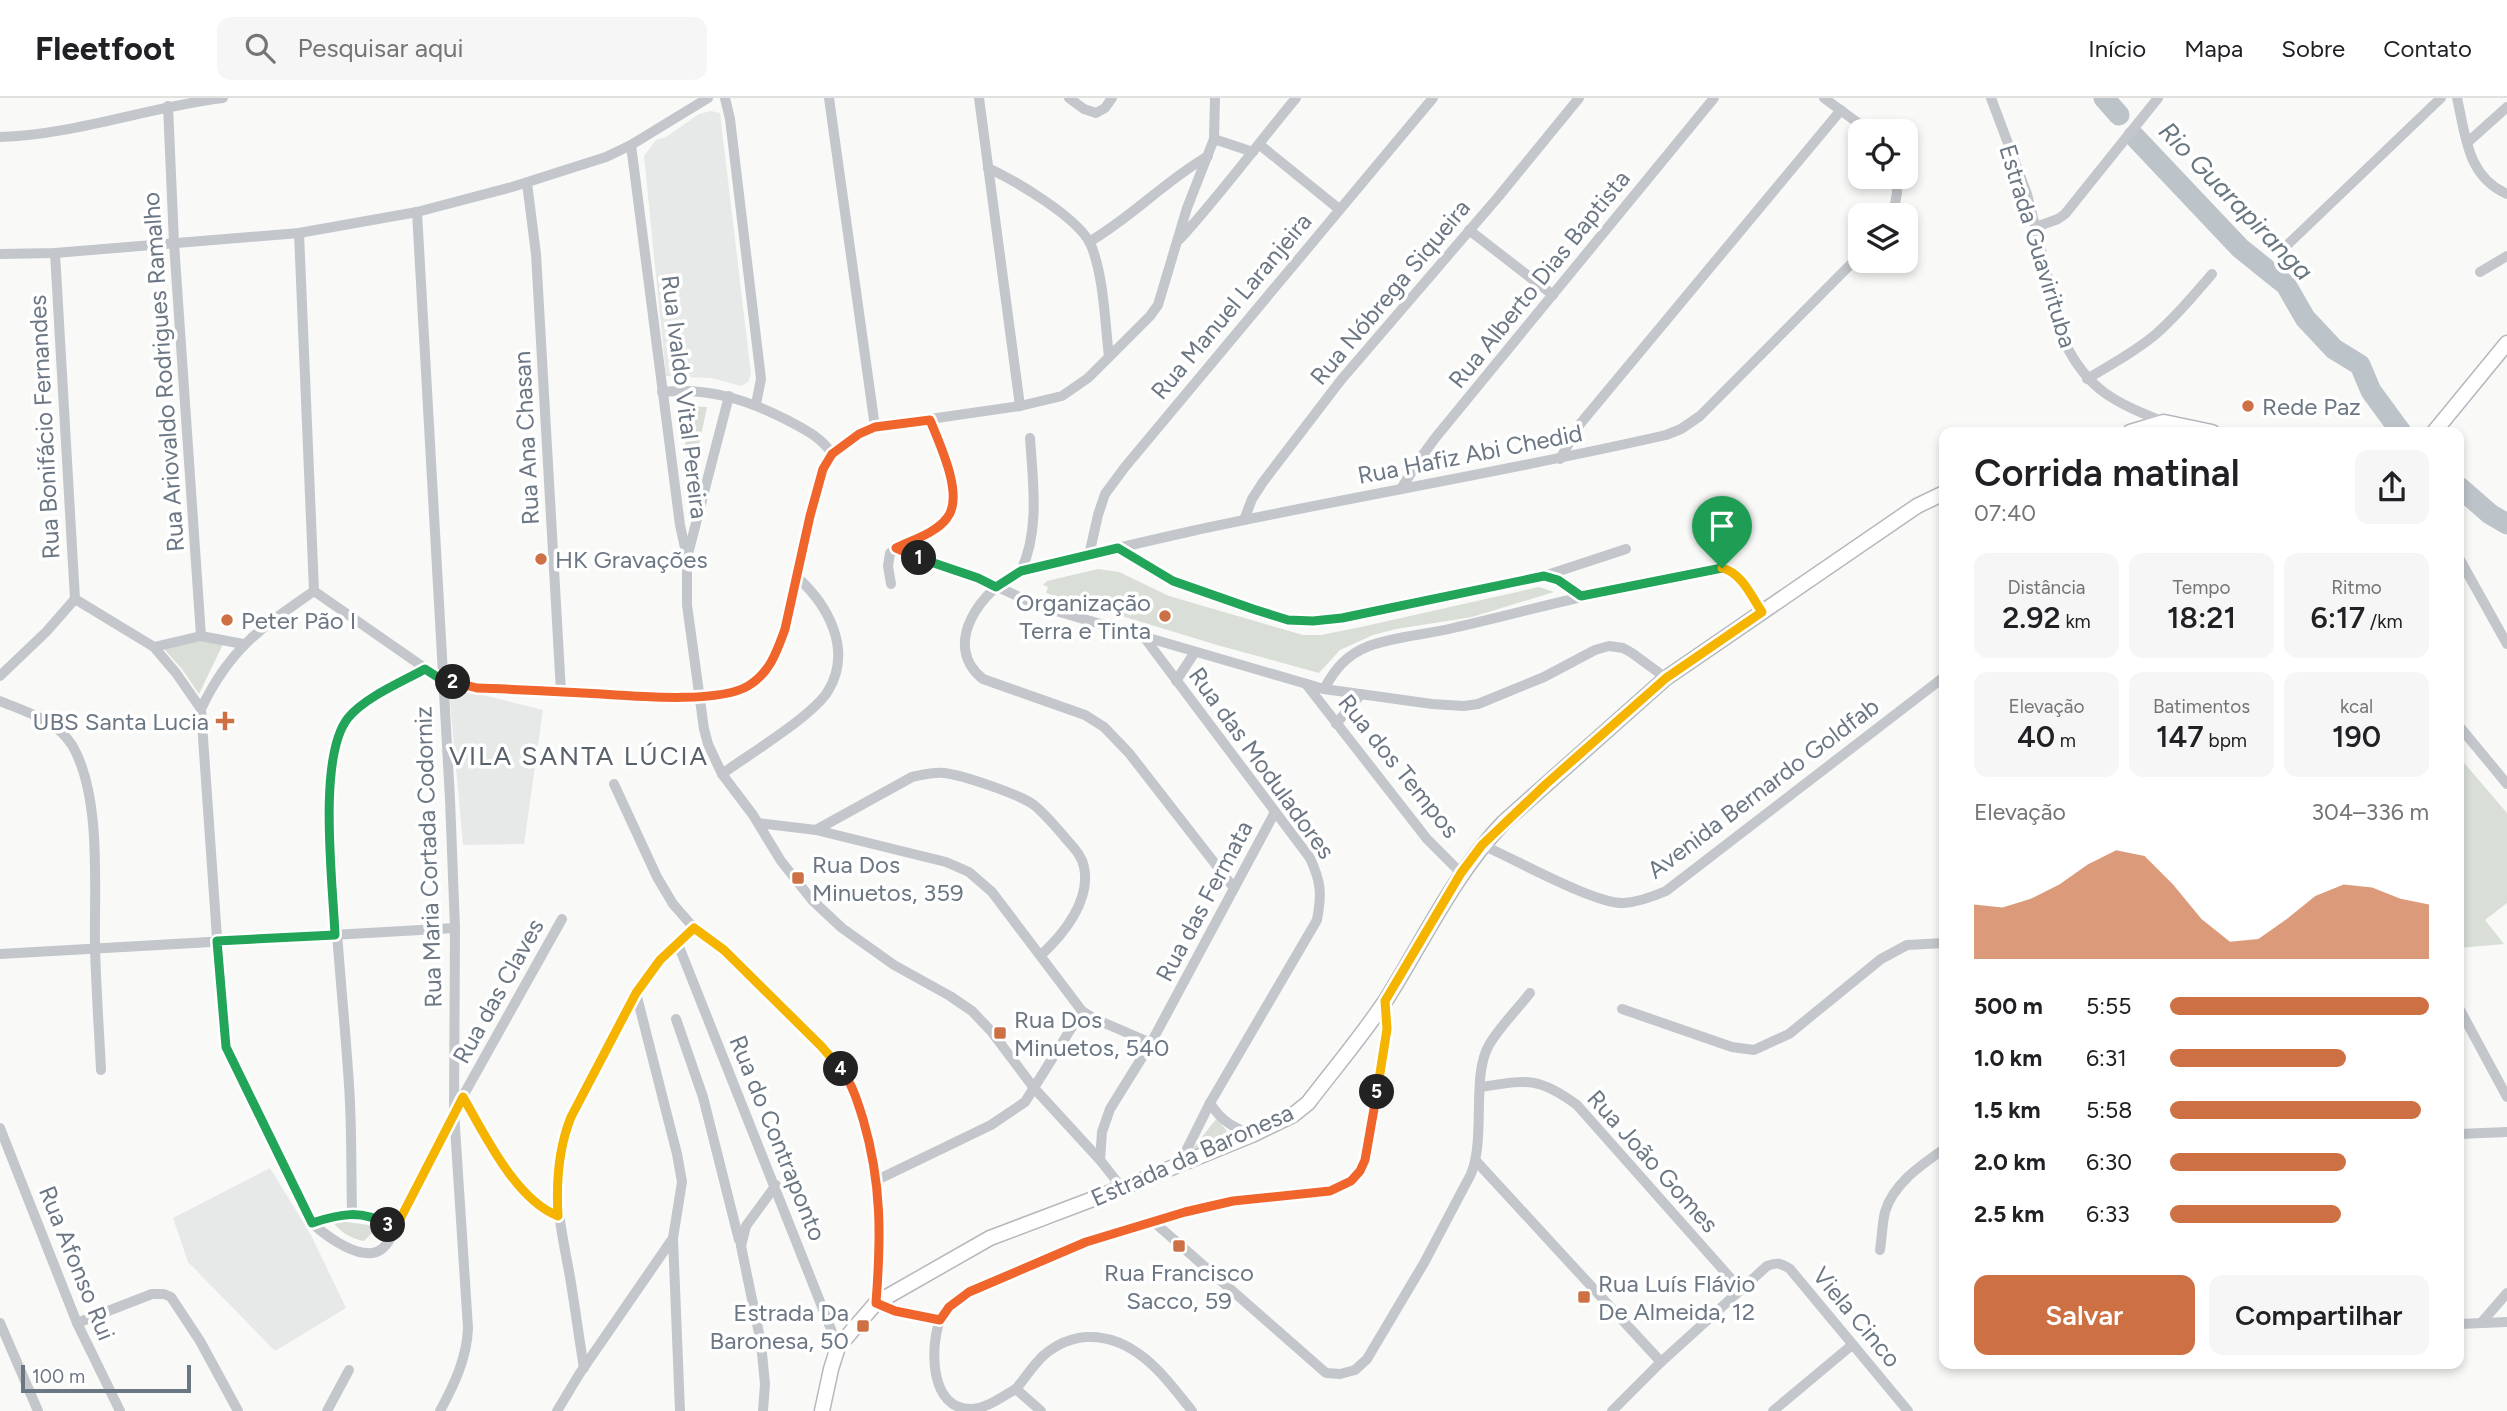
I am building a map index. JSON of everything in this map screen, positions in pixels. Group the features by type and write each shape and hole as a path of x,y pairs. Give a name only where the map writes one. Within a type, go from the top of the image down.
{"main road":[{"path":"2438,427 2507,343"},
{"path":"2147,427 2164,422"},
{"name":"Estrada Guavirituba","path":"2164,422 2188,427"},
{"name":"Estrada da Baronesa","path":"822,1411 838,1348 876,1303 990,1238 1252,1135 1293,1115 1308,1103 1385,1001 1461,873 1482,845 1537,792 1666,678 1917,506 1939,495"}],"street":[{"path":"0,137 44,134 198,99 223,98"},
{"path":"0,254 55,253 299,233 417,212 527,183 606,157 631,145 708,98"},
{"path":"724,98 730,119 761,379 756,404"},
{"path":"829,98 875,427"},
{"path":"979,98 1020,406"},
{"path":"1069,98 1084,109 1096,113 1105,108 1112,98"},
{"path":"314,591 442,680 477,688 561,692 700,696 739,691 759,678 774,659 823,469 832,454 859,434 875,427 1020,406 1062,396 1073,390 1150,316 1158,304 1198,176 1214,139 1216,98"},
{"path":"1177,243 1296,98"},
{"name":"Rua Manuel Laranjeira","path":"1089,555 1105,494 1125,467 1433,98"},
{"name":"Rua Nóbrega Siqueira","path":"1244,520 1252,499 1263,482 1341,380 1579,98"},
{"name":"Rua Alberto Dias Baptista","path":"1401,489 1419,460 1714,98"},
{"path":"1824,98 1853,119"},
{"name":"Estrada Guavirituba","path":"1991,98 2028,194 2064,341 2073,361 2087,379 2115,400 2164,422"},
{"path":"2036,227 2065,214 2158,98"},
{"path":"2283,249 2441,98"},
{"path":"2457,98 2472,160 2482,178 2507,194"},
{"name":"Rua Ariovaldo Rodrigues Ramalho","path":"168,106 174,243 201,636"},
{"path":"2468,142 2507,107"},
{"path":"1560,459 1580,424 1841,110"},
{"path":"1214,139 1256,148 1339,209"},
{"name":"Rua Ivaldo Vital Pereira","path":"631,145 680,525 688,556 687,605 700,696 708,744 722,774 758,823 781,861 812,900 842,928 894,965 972,1011 1034,1088 1122,1188"},
{"path":"1089,242 1119,225 1180,172 1208,156"},
{"path":"989,168 1021,185 1056,209 1089,242 1099,278 1109,357"},
{"name":"Rua Ana Chasan","path":"527,183 536,254 561,692"},
{"name":"Rua Maria Cortada Codorniz","path":"417,212 450,799 454,929 454,1112 468,1342 455,1382 440,1411"},
{"path":"1469,230 1553,295"},
{"path":"299,233 314,591"},
{"name":"Rua Bonifácio Fernandes","path":"55,253 75,599"},
{"path":"2480,272 2507,256"},
{"name":"Rua Hafiz Abi Chedid","path":"1234,888 1129,753 1104,727 1086,715 983,679 972,670 965,657 963,645 966,632 978,608 996,587 1021,571 1118,548 1666,435 1700,416 1848,267"},
{"path":"2087,379 2136,350 2156,334 2182,310 2212,274"},
{"path":"662,392 696,391 729,396 756,404 811,433 826,445 832,454"},
{"path":"688,556 729,396"},
{"path":"891,584 888,559 890,552 942,523 952,509 952,487 930,420"},
{"path":"1021,571 1032,531 1034,503 1030,438"},
{"path":"896,548 978,578 1040,606 1324,689 1432,704 1478,704 1609,646 1623,648 1632,653 1666,678"},
{"path":"1118,548 1173,581 1288,620 1313,621 1342,618 1544,576 1626,550"},
{"path":"2464,567 2507,644"},
{"path":"1324,689 1334,670 1348,656 1369,646 1581,596 1722,568 1731,570 1740,578 1762,612"},
{"path":"1544,576 1558,580 1581,596"},
{"path":"722,774 811,710 828,691 837,668 834,626 819,600 797,577"},
{"path":"314,591 243,644 214,682 201,709 226,1047 312,1223 352,1212 379,1219 395,1229"},
{"path":"0,676 46,632 75,599 154,647 201,709"},
{"path":"154,647 201,636 243,644"},
{"name":"Rua das Moduladores","path":"1144,637 1310,858 1319,877 1321,896 1317,920 1210,1103 1179,1165"},
{"path":"1176,681 1195,652"},
{"path":"352,1212 349,1086 335,935 331,761 338,737 348,719 361,705 425,669"},
{"name":"Avenida Bernardo Goldfab","path":"1482,845 1596,897 1622,903 1647,899 1666,891 1939,681"},
{"name":"Rua dos Tempos","path":"1306,684 1427,839 1461,873"},
{"path":"1336,724 1361,694"},
{"path":"0,701 46,721 72,746 81,767 92,815 101,1070"},
{"path":"2464,732 2507,784"},
{"path":"816,830 912,777 927,774 945,773 977,782 1032,804 1080,855 1085,880 1083,894 1060,936 1041,955"},
{"path":"614,784 657,877 673,904 694,928 724,950 821,1046 845,1074 858,1102 877,1180 879,1255 876,1303 895,1311 940,1320 934,1336 934,1369 942,1394 956,1406 971,1409 987,1405 1016,1389 1042,1357 1055,1347 1069,1339 1099,1336 1136,1350 1192,1411"},
{"name":"Rua das Fermata","path":"1100,1160 1102,1132 1110,1110 1151,1043 1275,812"},
{"path":"758,823 816,830 946,862 970,872 992,892 1082,1011 1151,1043"},
{"name":"Rua das Claves","path":"312,1223 344,1246 371,1254 381,1251 389,1241 454,1112 562,919"},
{"path":"584,1368 558,1216 558,1163 564,1135 636,993 660,960 694,928"},
{"path":"0,954 454,929"},
{"path":"1622,1009 1732,1047 1754,1050 1789,1034 1889,954 1906,944 1939,943"},
{"name":"Rua do Contraponto","path":"678,944 776,1185 838,1348"},
{"path":"636,993 682,1182 673,1238 680,1411"},
{"path":"1156,1223 1326,1373 1340,1374 1355,1370 1375,1347 1424,1263 1476,1161 1480,1087 1488,1046 1530,993"},
{"name":"Estrada da Baronesa","path":"940,1320 949,1307 969,1292 1086,1242 1156,1223 1185,1212 1233,1201 1330,1191 1351,1181 1360,1171 1370,1141 1387,1029 1385,1001"},
{"path":"877,1180 991,1125 1025,1102 1082,1011"},
{"path":"2464,1017 2507,1097"},
{"path":"676,1019 703,1097 741,1246 761,1343 765,1384 763,1411"},
{"name":"Rua João Gomes","path":"1480,1087 1534,1081 1555,1088 1577,1105 1741,1290"},
{"path":"463,1097 494,1150 527,1196 545,1211 558,1216"},
{"path":"1210,1103 1226,1123 1252,1135"},
{"name":"Rua Afonso Rui","path":"0,1128 77,1324 120,1411"},
{"path":"2464,1134 2507,1132"},
{"path":"1880,1250 1885,1212 1892,1194 1939,1153"},
{"path":"1476,1161 1661,1362"},
{"path":"741,1246 746,1226 776,1185"},
{"path":"557,1411 673,1238"},
{"name":"Viela Cinco","path":"1741,1290 1767,1266 1782,1264 1790,1269 1908,1411"},
{"path":"1612,1411 1661,1362 1741,1290"},
{"path":"2481,1323 2507,1293"},
{"path":"77,1324 152,1294 171,1297 200,1341 238,1411"},
{"path":"2464,1324 2507,1322"},
{"path":"0,1323 38,1411"},
{"path":"1773,1411 1852,1345"},
{"path":"327,1411 349,1370"},
{"path":"1016,1389 1041,1411"}],"shaded area":[{"path":"711,111 720,113 751,374 748,382 741,386 711,378 666,376 644,156 656,140 666,137 699,114"},
{"path":"681,406 707,407 690,487"},
{"path":"1098,569 1119,572 1169,596 1303,635 1321,635 1361,627 1539,587 1554,592 1472,617 1373,635 1340,650 1319,673 1046,593 1048,587 1043,585 1047,581"},
{"path":"196,640 224,642 199,694 164,649"},
{"path":"464,690 543,710 524,844 463,845 449,691"},
{"path":"2464,763 2507,813 2507,903 2485,920 2504,944 2464,948"},
{"path":"1217,1118 1231,1137 1190,1152"},
{"path":"270,1168 311,1235 346,1308 275,1351 188,1262 173,1218"},
{"path":"331,1220 369,1225 374,1231 364,1241 359,1240 346,1234"}],"waterway":[{"name":"Rio Guarapiranga","path":"2104,98 2119,115"},
{"name":"Rio Guarapiranga","path":"2134,136 2240,248 2286,285 2305,318 2334,349 2360,365 2371,391 2397,427"},
{"name":"Rio Guarapiranga","path":"2464,491 2490,514 2507,524"}],"place":[{"name":"Rede Paz","path":"2248,406"},
{"name":"HK Gravações","path":"541,559"},
{"name":"Organização Terra e Tinta","path":"1165,616"},
{"name":"Peter Pão I","path":"227,620"},
{"name":"UBS Santa Lucia","path":"225,721"},
{"name":"Rua Dos Minuetos, 359","path":"798,878"},
{"name":"Rua Dos Minuetos, 540","path":"1000,1033"},
{"name":"Rua Francisco Sacco, 59","path":"1179,1246"},
{"name":"Rua Luís Flávio De Almeida, 12","path":"1584,1297"},
{"name":"Estrada Da Baronesa, 50","path":"863,1326"}],"district":[{"name":"VILA SANTA LÚCIA","path":"579,756"}],"route":[{"path":"930,420 944,456 954,498 952,509 942,523 896,548 996,587 1021,571 1118,548 1173,581 1288,620 1313,621 1342,618 1544,576 1558,580 1581,596 1722,568 1731,570 1740,578 1762,612 1666,678 1504,822 1461,873 1385,1001 1387,1029 1370,1141 1360,1171 1351,1181 1330,1191 1233,1201 1185,1212 1156,1223 1086,1242 969,1292 958,1298 940,1320 913,1316 876,1303 880,1214 877,1180 858,1102 845,1074 821,1046 724,950 694,928 660,960 636,993 571,1117 558,1163 558,1216 545,1211 527,1196 494,1150 463,1097 395,1229 379,1219 352,1212 312,1223 226,1047 217,941 335,935 331,761 338,737 348,719 361,705 425,669 442,680 477,688 636,696 700,696 739,691 749,686 774,659 785,629 823,469 832,454 859,434 875,427 930,420"}]}
